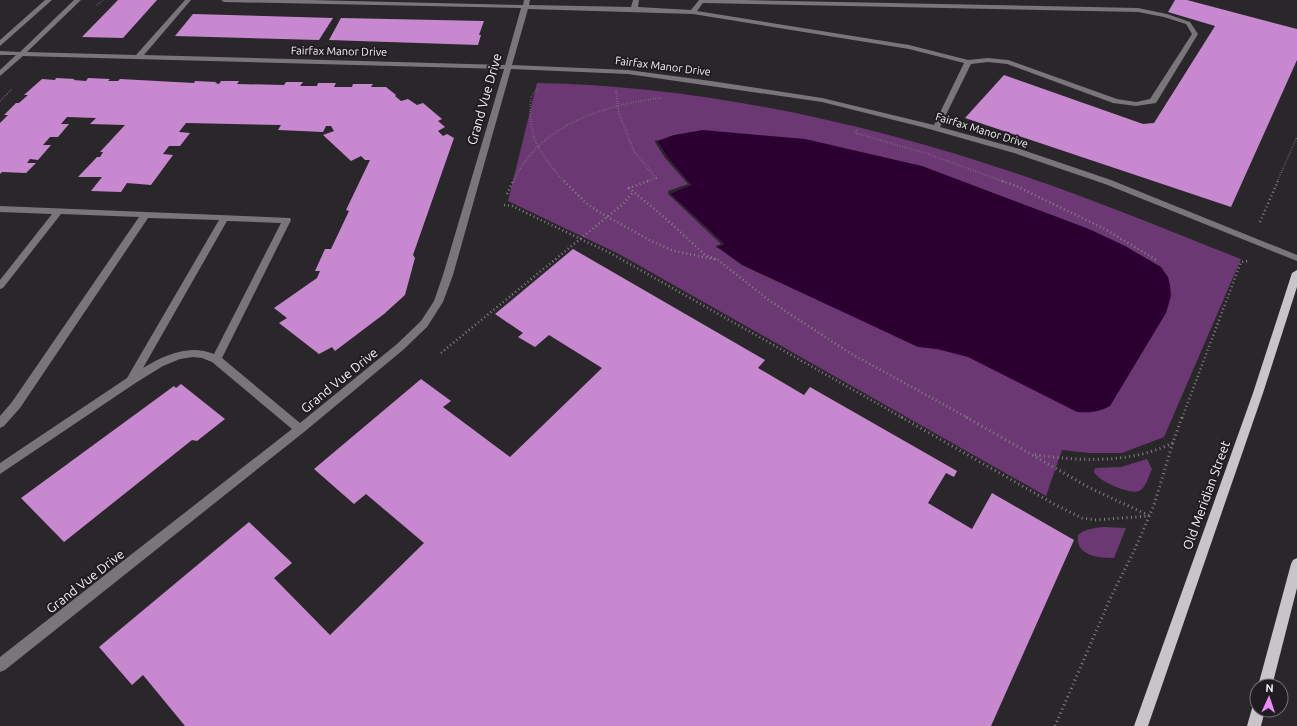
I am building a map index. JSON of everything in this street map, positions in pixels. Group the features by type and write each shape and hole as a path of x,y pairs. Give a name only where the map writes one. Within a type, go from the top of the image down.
{"main road":[{"name":"Old Meridian Street","path":"1141,726 1258,393 1297,273"},
{"path":"1267,678 1297,564"}],"street":[{"path":"0,44 49,0"},
{"path":"0,74 78,0"},
{"path":"138,57 188,0"},
{"path":"224,0 526,3 693,12 910,47 968,62 988,60 1008,62 1116,101 1136,104 1153,101 1195,34 1188,23 1165,15 1138,10 701,1 693,12"},
{"path":"634,9 636,0"},
{"name":"Grand Vue Drive","path":"0,665 300,429 400,348 424,324 438,302 448,276 526,3"},
{"name":"Fairfax Manor Drive","path":"0,53 508,66 628,72 822,100 936,128 1017,151 1108,182 1297,258"},
{"path":"936,128 968,62"},
{"path":"0,210 287,220 216,359"},
{"path":"0,286 58,212"},
{"path":"0,423 16,405 146,214"},
{"path":"130,382 225,217"},
{"path":"0,469 130,382 160,364 177,356 191,353 205,353 216,359 300,429"}],"path":[{"path":"541,87 532,95 530,113 534,134 548,161 570,188 586,203 653,242 674,251 718,260"},
{"path":"616,89 617,105 622,123 634,151 656,178 629,188 664,217 698,250 718,260 770,301 850,353 1033,454 1090,488 1150,516"},
{"path":"507,194 513,177 520,165 551,135 572,122 593,112 617,105 662,98"},
{"path":"857,129 855,133 925,153 1016,186 1096,224 1158,261"},
{"path":"1258,228 1297,137"},
{"path":"441,354 624,203 633,192"},
{"path":"504,204 512,206 612,254 1054,504 1082,518 1094,520 1150,516"},
{"path":"1055,726 1110,599 1150,516 1173,442 1232,282 1241,262 1248,261"},
{"path":"1033,454 1081,461 1106,461 1125,458 1164,447 1173,442"}],"shaded area":[{"path":"537,83 659,91 720,99 781,110 901,138 1018,174 1102,204 1241,259 1164,437 1122,453 1089,453 1062,450 1046,496 619,254 508,201"},
{"path":"703,130 805,139 922,166 1089,229 1125,246 1161,267 1168,277 1170,285 1171,296 1166,313 1110,406 1094,412 1077,412 968,357 937,349 918,347 742,265 717,247 724,244 669,193 691,185 667,157 657,141 674,135"},
{"path":"1147,459 1152,469 1145,484 1139,491 1135,492 1122,489 1108,483 1097,476 1094,472 1095,468 1121,467"},
{"path":"1103,527 1126,528 1114,558 1095,556 1084,552 1078,542 1078,535 1084,531"}],"pier":[{"path":"656,139 667,157 691,185 670,194 724,244 716,248 716,246 721,244 668,194 668,191 688,184 665,158 655,142"}],"building":[{"path":"118,0 157,0 123,38 82,37"},
{"path":"1175,0 1187,0 1297,29 1297,60 1231,207 965,118 1004,75 1143,124 1154,123 1215,26 1168,12"},
{"path":"193,14 333,18 319,40 175,36"},
{"path":"341,18 484,21 479,35 481,35 478,45 329,40"},
{"path":"56,78 86,81 88,78 110,79 108,81 118,81 120,79 194,83 195,81 217,82 215,83 219,84 221,81 239,81 237,84 284,85 286,82 303,82 300,86 317,86 318,83 336,83 334,87 352,87 353,84 373,84 371,87 386,87 401,101 408,99 417,105 423,103 442,119 438,121 445,127 438,131 443,136 447,134 454,138 413,255 415,258 405,295 384,314 335,351 332,347 319,354 279,323 287,318 274,308 317,278 320,271 315,271 325,249 331,249 349,211 346,210 370,160 365,160 361,156 351,161 323,135 334,131 331,126 326,126 323,132 278,130 281,125 186,123 179,132 190,133 180,146 169,146 163,154 173,155 151,185 127,183 121,192 91,191 102,177 78,177 97,157 100,157 103,152 100,152 125,125 90,124 96,118 67,117 61,124 69,124 58,137 50,137 43,145 51,145 38,160 30,159 27,163 36,163 26,173 2,172 0,174 0,123 8,115 4,115 16,103 19,103 28,95 24,95 42,79 55,80"},
{"path":"573,249 765,360 758,368 804,395 810,387 957,471 954,477 946,473 928,503 972,529 992,493 1074,540 991,726 185,726 143,675 132,685 99,647 249,522 292,563 274,578 330,635 424,543 366,494 354,504 314,469 421,379 451,401 443,407 510,457 602,368 549,335 535,347 518,337 523,333 495,314"},
{"path":"181,384 225,419 197,441 192,440 64,542 21,498 174,386 176,388"}]}
